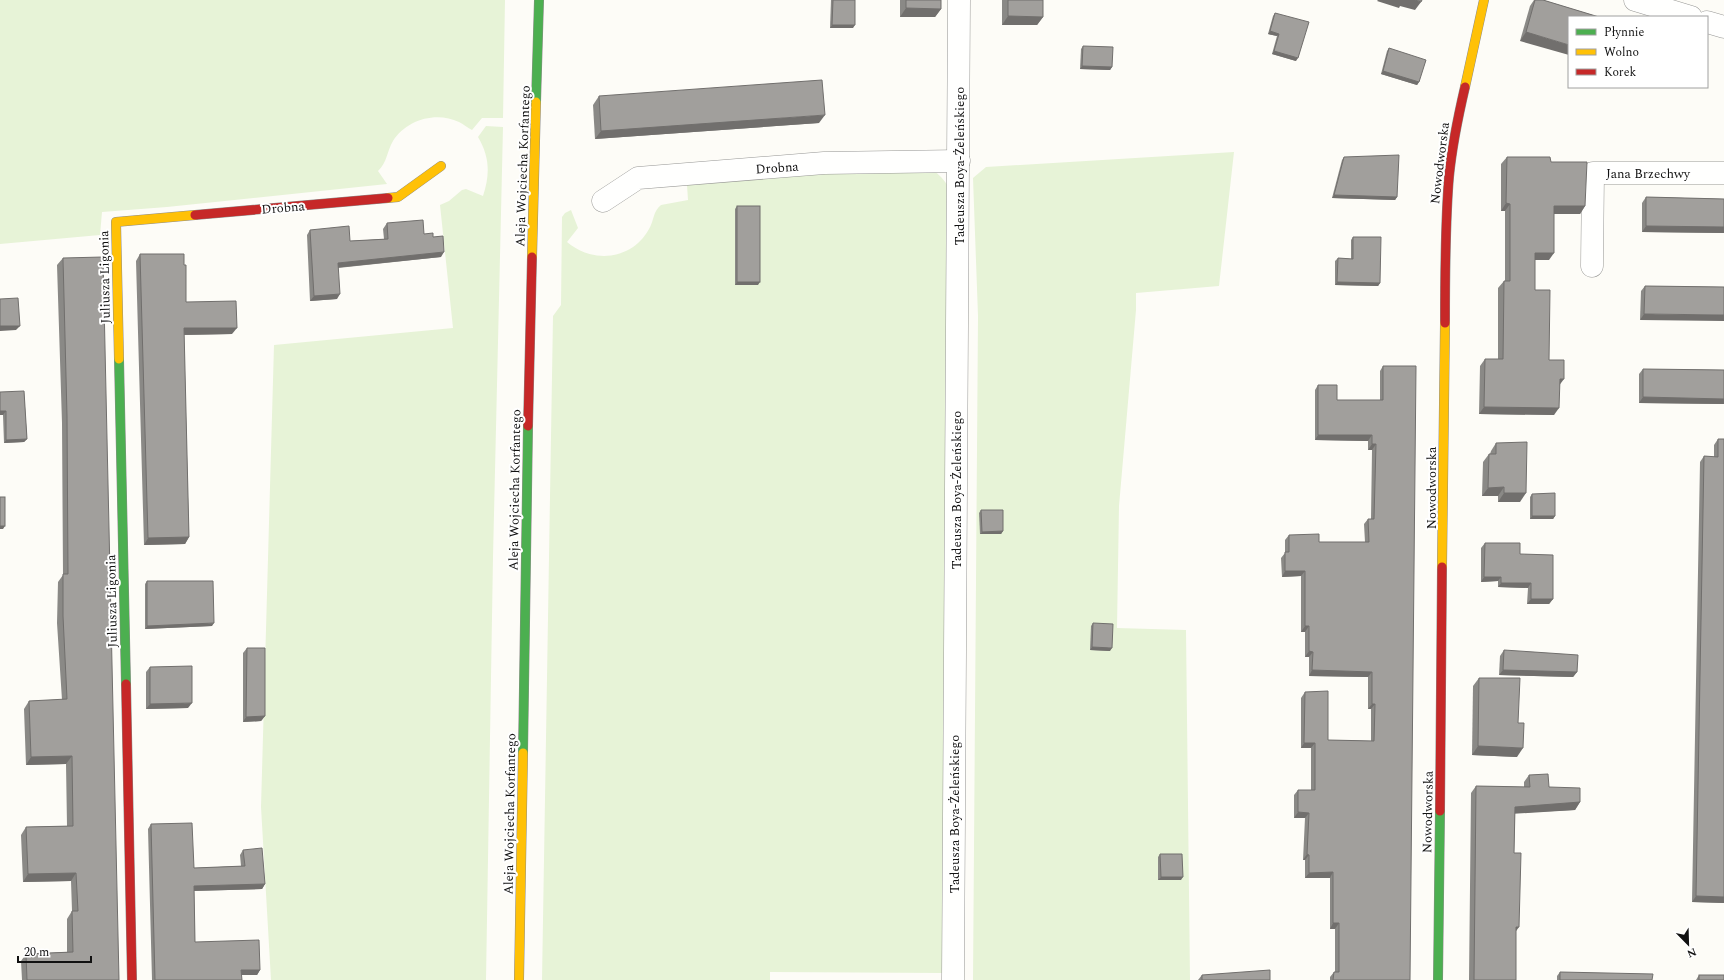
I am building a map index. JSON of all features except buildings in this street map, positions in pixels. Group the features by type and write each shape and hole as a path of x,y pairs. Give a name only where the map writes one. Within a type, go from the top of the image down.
{"street":[{"name":"Aleja Wojciecha Korfantego","path":"519,980 528,427 540,0"},
{"name":"Tadeusza Boya-Żeleńskiego","path":"953,980 960,0"},
{"name":"Nowodworska","path":"1438,980 1446,218 1449,176 1455,132 1484,0"},
{"path":"1635,0 1688,16"},
{"path":"1708,22 1724,27"},
{"name":"Drobna","path":"603,201 638,178 824,163 959,161"},
{"name":"Drobna","path":"116,222 398,197 441,166"},
{"name":"Jana Brzechwy","path":"1592,266 1593,173 1724,173"},
{"name":"Juliusza Ligonia","path":"116,222 132,980"}],"green space":[{"path":"0,0 505,0 503,118 482,118 472,130 459,122 441,117 414,123 399,134 393,141 385,161 378,171 387,184 167,207 102,212 100,235 0,244"},
{"path":"486,126 503,127 493,557 486,980 271,980 261,807 274,345 453,328 440,205 449,201 462,190 466,189 483,196 487,181 488,166 485,152 478,137"},
{"path":"1234,152 1219,286 1136,293 1136,310 1119,506 1117,628 1186,630 1190,980 973,980 978,316 973,178 986,167"},
{"path":"921,167 931,170 939,175 948,186 942,973 770,972 770,980 542,980 553,316 561,305 562,217 565,213 571,210 578,228 567,242 588,254 600,256 611,255 622,253 633,247 642,239 651,226 658,207 661,205 688,200 687,185"}],"traffic: fast":[{"path":"536,102 539,0"},
{"path":"119,359 126,684"},
{"path":"523,753 528,426"},
{"path":"1438,980 1440,811"}],"traffic: slow":[{"path":"1465,87 1484,0"},
{"path":"532,257 536,102"},
{"path":"388,198 398,197 441,166"},
{"path":"119,359 116,222 195,215"},
{"path":"1442,567 1445,323"},
{"path":"519,980 523,753"}],"traffic: jam":[{"path":"1445,323 1446,231 1449,177 1465,87"},
{"path":"195,215 388,198"},
{"path":"528,426 532,257"},
{"path":"1440,811 1442,567"},
{"path":"126,684 132,980"}]}
